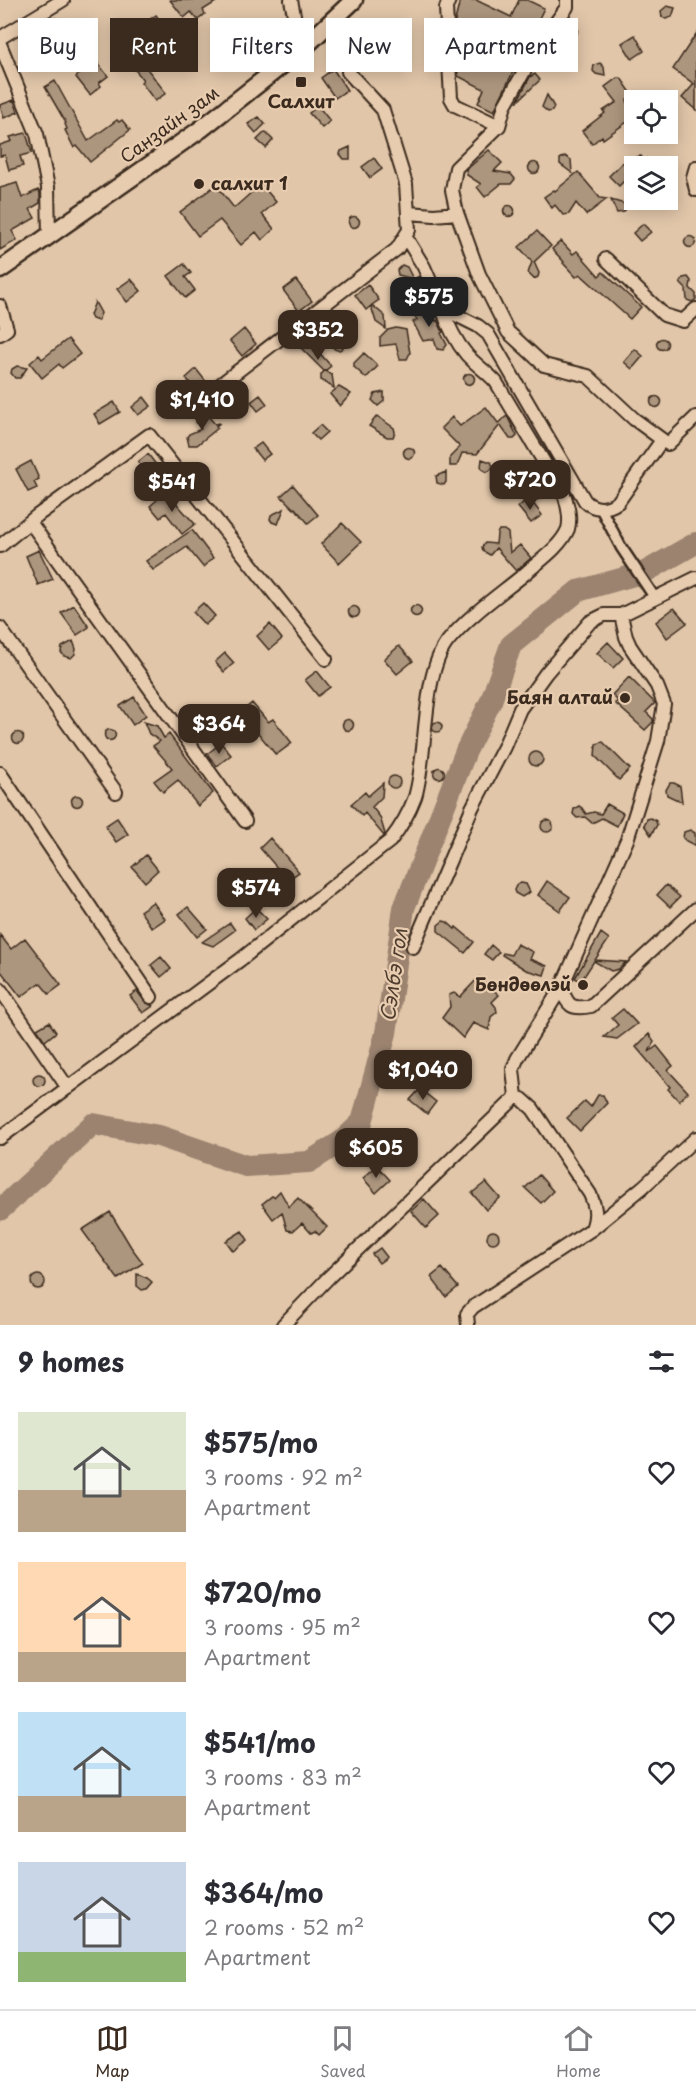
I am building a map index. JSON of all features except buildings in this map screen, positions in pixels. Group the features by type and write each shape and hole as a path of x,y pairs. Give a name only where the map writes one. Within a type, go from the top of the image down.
{"main road":[{"name":"Санзайн зам","path":"314,38 354,0"},
{"name":"Санзайн зам","path":"0,270 201,129 273,72"}],"street":[{"path":"0,38 63,0"},
{"path":"291,0 295,18"},
{"path":"449,0 446,8 452,101 455,105 499,126"},
{"path":"567,0 567,7 538,47 505,105 499,126 456,168 452,190 457,213 479,274 508,332 544,365 588,376 634,419 668,444 696,417"},
{"path":"0,44 37,134 48,187 49,236"},
{"path":"213,390 397,249 409,230 406,184 383,110 348,72"},
{"path":"696,167 693,177 696,190"},
{"path":"409,213 434,215 457,213"},
{"path":"0,1138 240,960 390,841 401,826 414,797 420,772 433,680 447,642 460,628 542,560 565,534 569,517 565,497 496,382 469,357 455,340 424,267 405,236"},
{"path":"606,259 664,315 684,321 696,309"},
{"path":"0,306 7,329 0,334"},
{"path":"442,308 478,326 488,334 585,501 591,507 607,509 618,502 662,440"},
{"path":"0,546 149,435 326,658"},
{"path":"600,507 621,547 655,598"},
{"path":"30,522 245,821"},
{"path":"412,947 472,808 504,747 520,709 546,673 590,622 604,615 621,615 696,578"},
{"path":"516,1097 513,1069 561,988 627,840 663,721 664,704 657,686 630,646 621,615"},
{"path":"0,628 116,792"},
{"path":"0,773 151,997"},
{"path":"561,988 565,1000 571,1006 578,1009 591,1006 696,909"},
{"path":"0,989 68,1088"},
{"path":"516,1097 522,1099 533,1109 590,1194 596,1207 592,1229"},
{"path":"283,1325 329,1277 516,1097"},
{"path":"468,1325 467,1314 473,1307 592,1229 643,1187 696,1138"}],"waterway":[{"name":"Сэлбэ гол","path":"0,1210 93,1124 159,1136 246,1166 309,1162 342,1141 362,1122 386,1033 404,908 466,751 491,701 511,645 578,591 645,572 696,543"}],"place":[{"name":"Салхит","path":"301,82"},
{"name":"салхит 1","path":"199,184"},
{"name":"Баян алтай","path":"625,698"},
{"name":"Бөндөөлэй","path":"583,985"}]}
